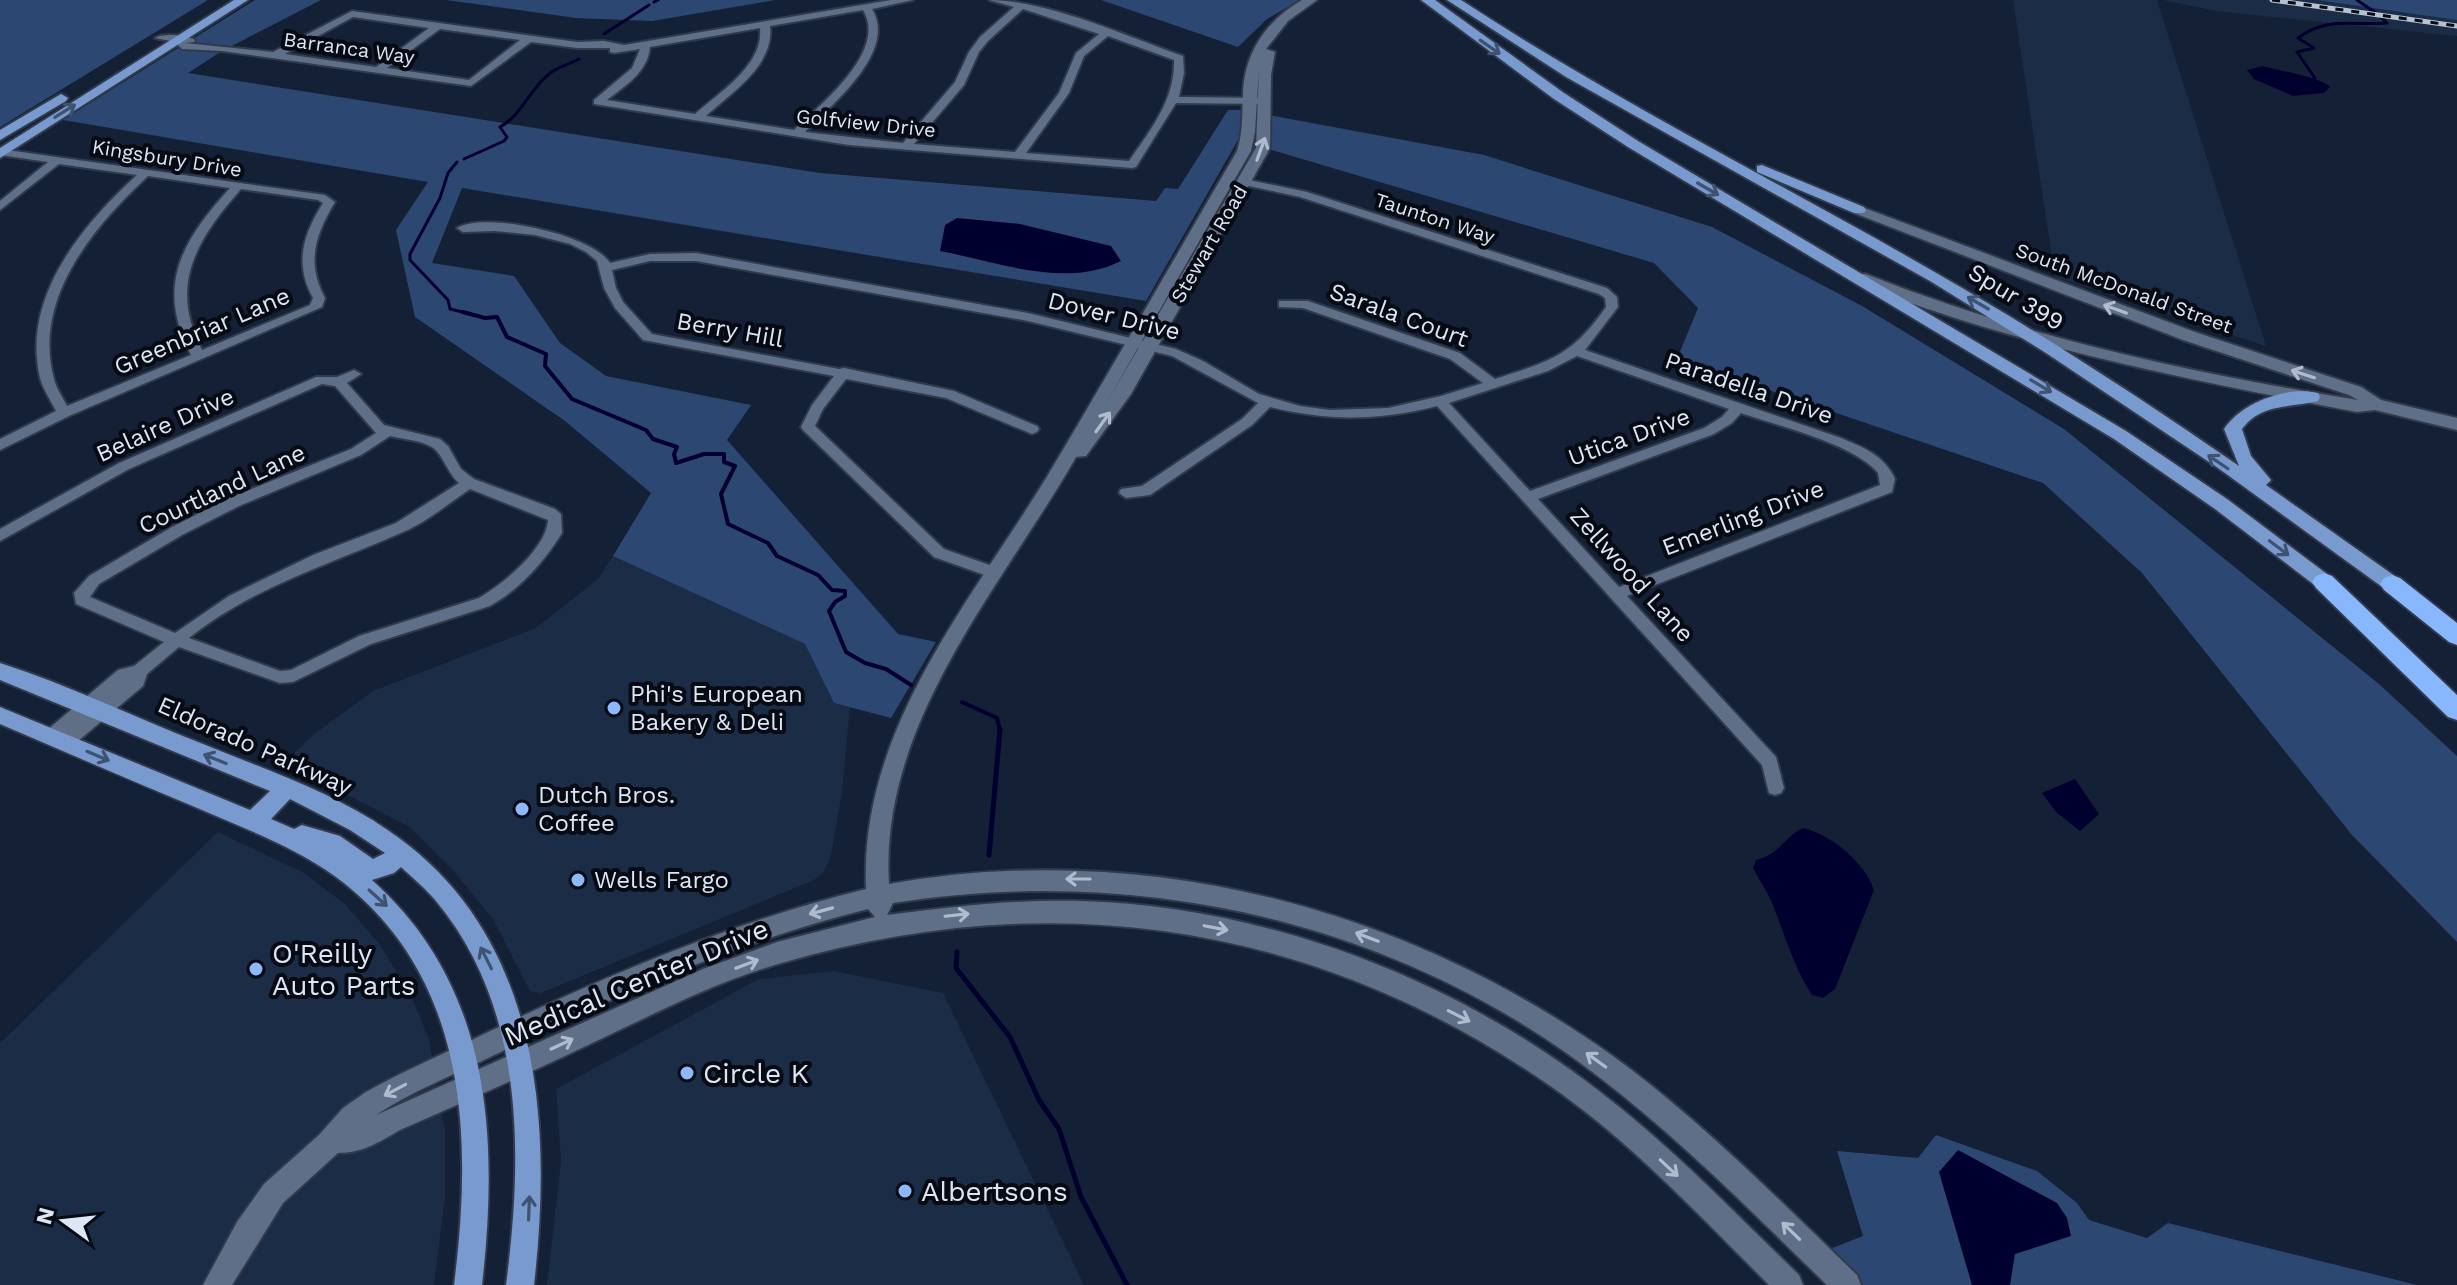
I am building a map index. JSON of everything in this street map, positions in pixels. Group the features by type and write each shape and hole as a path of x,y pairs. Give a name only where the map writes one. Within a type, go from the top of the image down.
{"highway":[{"path":"2324,582 2457,689"},
{"path":"2324,582 2457,710"},
{"path":"2392,584 2457,635"}],"main road":[{"path":"0,136 226,0"},
{"path":"1,152 242,0"},
{"path":"1427,0 1559,96 1633,144 2120,435 2221,504 2324,582"},
{"path":"1453,0 1593,87 1710,145 1859,210"},
{"name":"Spur 399","path":"1593,87 1799,215 2042,341 2306,521 2392,584"},
{"path":"1798,241 1793,232 1799,215 1830,206 1859,210"},
{"path":"2306,521 2246,465 2236,446 2233,429 2248,410 2260,405 2312,397"},
{"name":"Eldorado Parkway","path":"0,671 287,788 339,814 402,853 448,899 479,943 496,976 513,1031 528,1101 531,1164 528,1235 520,1285"},
{"path":"0,715 264,826 319,853 348,873 405,927 436,976 465,1056 477,1114 478,1185 470,1281"},
{"path":"264,826 287,788"},
{"path":"264,826 324,840 370,870 386,866 402,853"}],"street":[{"path":"275,55 352,14 577,45 599,51 645,46 908,0"},
{"path":"994,0 1022,5 1179,58 1174,97 1257,98"},
{"name":"Stewart Road","path":"1053,481 1067,469 1103,423 1263,148 1266,134 1257,98 1255,54 1263,38 1286,15 1311,0"},
{"name":"Stewart Road","path":"880,924 878,830 906,727 924,690 993,572 1053,481 1244,151 1251,135 1266,61 1274,42 1292,22 1326,0"},
{"path":"905,147 960,83 974,52 984,39 1022,5"},
{"path":"796,134 861,64 873,41 875,23 866,7"},
{"path":"697,118 758,60 767,46 765,25"},
{"path":"378,70 438,26"},
{"path":"1018,156 1064,93 1080,55 1107,32"},
{"name":"Barranca Way","path":"160,38 179,41 182,46 222,48 471,83 529,38"},
{"name":"Golfview Drive","path":"645,46 646,56 637,69 598,102 796,134 905,147 1132,165 1174,97"},
{"name":"Kingsbury Drive","path":"1,152 147,171 343,210"},
{"path":"0,207 58,159"},
{"path":"64,413 55,401 45,373 43,344 46,318 55,289 85,235 108,207 147,171"},
{"name":"Taunton Way","path":"1244,182 1303,194 1603,291 1611,297"},
{"path":"199,357 188,340 181,318 179,296 182,273 203,228 237,187"},
{"name":"Greenbriar Lane","path":"0,445 64,413 279,324 318,304 306,268 306,251 326,205"},
{"name":"South McDonald Street","path":"1859,210 2189,336 2355,391 2375,404 2457,424"},
{"name":"Berry Hill","path":"463,228 485,225 555,236 590,251 601,258 618,301 630,320 648,337 949,394 1032,429"},
{"name":"Dover Drive","path":"605,268 633,258 658,255 696,257 1028,317 1193,359 1236,390 1267,402 1313,411 1362,415 1401,412 1441,402 1553,363 1576,351 1612,307 1611,297"},
{"name":"South McDonald Street","path":"1854,274 1932,307 2042,341 2357,406 2375,404"},
{"name":"Sarala Court","path":"1283,304 1304,304 1455,356 1493,384"},
{"path":"2168,367 2198,360 2199,350 2189,336"},
{"name":"Paradella Drive","path":"1576,351 1851,447 1887,473 1887,488"},
{"path":"844,372 817,408 808,427 939,553 993,572"},
{"name":"Belaire Drive","path":"0,536 124,466 189,436 321,380 339,382 354,374"},
{"path":"176,640 280,677 293,676 365,640 484,602 522,574 555,533 556,518 550,513 469,483 455,472 443,449 435,442 385,433 373,425 339,382"},
{"path":"1126,493 1145,491 1247,422 1267,402"},
{"name":"Zellwood Lane","path":"1441,402 1770,762 1775,788"},
{"name":"Utica Drive","path":"1528,497 1709,431 1727,420 1738,407"},
{"name":"Courtland Lane","path":"176,640 82,600 82,593 104,574 177,531 234,502 356,452 385,433"},
{"path":"58,739 93,710 137,681 139,671 221,608 318,559 401,527 469,483"},
{"name":"Emerling Drive","path":"1616,594 1887,488"},
{"name":"Medical Center Drive","path":"217,1285 254,1220 283,1182 333,1140 350,1119 388,1093 513,1031 762,927 878,896 993,881 1084,878 1185,889 1310,917 1445,970 1495,995 1558,1034 1657,1108 1847,1285"},
{"name":"Medical Center Drive","path":"333,1140 357,1140 471,1085 702,982 775,953 880,924 984,912 1077,910 1158,917 1257,936 1301,949 1413,992 1491,1033 1558,1076 1669,1168 1789,1285"},
{"path":"1301,949 1310,917"},
{"path":"697,952 702,982"}],"shaded area":[{"path":"0,0 208,0 0,127"},
{"path":"255,0 321,0 222,51 188,73 820,173 1156,201 1165,188 1178,189 1228,110 1242,110 1484,155 1712,227 1862,306 2064,429 2379,684 2457,756 2457,942 2352,835 2142,573 2043,483 1677,359 1698,308 1654,263 1238,140 1146,301 462,188 432,263 514,276 560,343 606,376 751,405 727,440 898,634 936,642 891,718 834,703 805,644 613,556 651,493 565,421 415,317 396,230 428,182 63,120"},
{"path":"446,0 775,0 652,21 576,18"},
{"path":"1101,0 1300,0 1267,19 1238,47"},
{"path":"2013,0 2157,0 2266,346 2055,277"},
{"path":"2163,0 2332,0 2457,18 2457,36 2216,11"},
{"path":"2317,0 2457,0 2457,20"},
{"path":"2263,66 2309,77 2330,87 2324,93 2293,96 2254,79 2247,70"},
{"path":"957,218 1020,224 1111,246 1121,261 1078,273 1055,273 940,251 945,225"},
{"path":"613,556 805,644 834,703 850,707 842,793 831,855 824,872 814,880 541,993 530,991 493,919 451,868 408,826 284,763 314,734 373,691 536,628 598,579"},
{"path":"2075,779 2099,814 2080,831 2056,812 2042,793"},
{"path":"1803,828 1835,843 1855,859 1874,890 1835,989 1823,998 1812,995 1806,985 1772,903 1753,868 1756,860 1771,854"},
{"path":"218,832 304,873 346,905 380,945 409,991 429,1039 445,1132 445,1198 434,1285 0,1285 0,1043"},
{"path":"834,971 943,993 1084,1285 547,1285 561,1161 556,1089 759,979"},
{"path":"1936,1135 2037,1171 2077,1203 2089,1220 2147,1238 2168,1223 2417,1285 1863,1285 1825,1251 1863,1236 1837,1151 1918,1158"},
{"path":"1958,1150 2057,1203 2067,1218 2071,1236 2015,1254 2010,1285 1972,1285 1939,1172"}],"waterway":[{"path":"654,2 658,0"},
{"path":"2357,0 2376,13"},
{"path":"604,34 649,5"},
{"path":"2315,78 2297,52 2314,48 2298,38 2330,24 2387,23 2381,17"},
{"path":"464,159 504,141 507,137 500,127 514,116 542,80 556,69 579,59"},
{"path":"457,162 448,173 440,198 410,254 410,260 448,300 450,309 466,313"},
{"path":"466,313 471,314"},
{"path":"466,313 485,318 497,317 507,337 546,354 545,366 572,399 646,430 653,439 677,447 674,454 676,463 704,454 724,454 724,462 735,466 721,494 728,524 768,543 777,556 818,575 832,590 845,591 845,596 835,602 829,611 846,652 865,663 886,669 911,685"},
{"path":"962,702 997,718 1000,730"},
{"path":"989,855 1000,730"},
{"path":"957,952 956,968 1010,1037 1039,1100 1059,1129 1081,1197 1127,1285"}],"railway":[{"path":"2272,0 2457,26"}],"place":[{"name":"Phi's European Bakery & Deli","path":"614,708"},
{"name":"Dutch Bros. Coffee","path":"522,809"},
{"name":"Wells Fargo","path":"578,880"},
{"name":"O'Reilly Auto Parts","path":"256,969"},
{"name":"Circle K","path":"687,1073"},
{"name":"Albertsons","path":"905,1191"}]}
